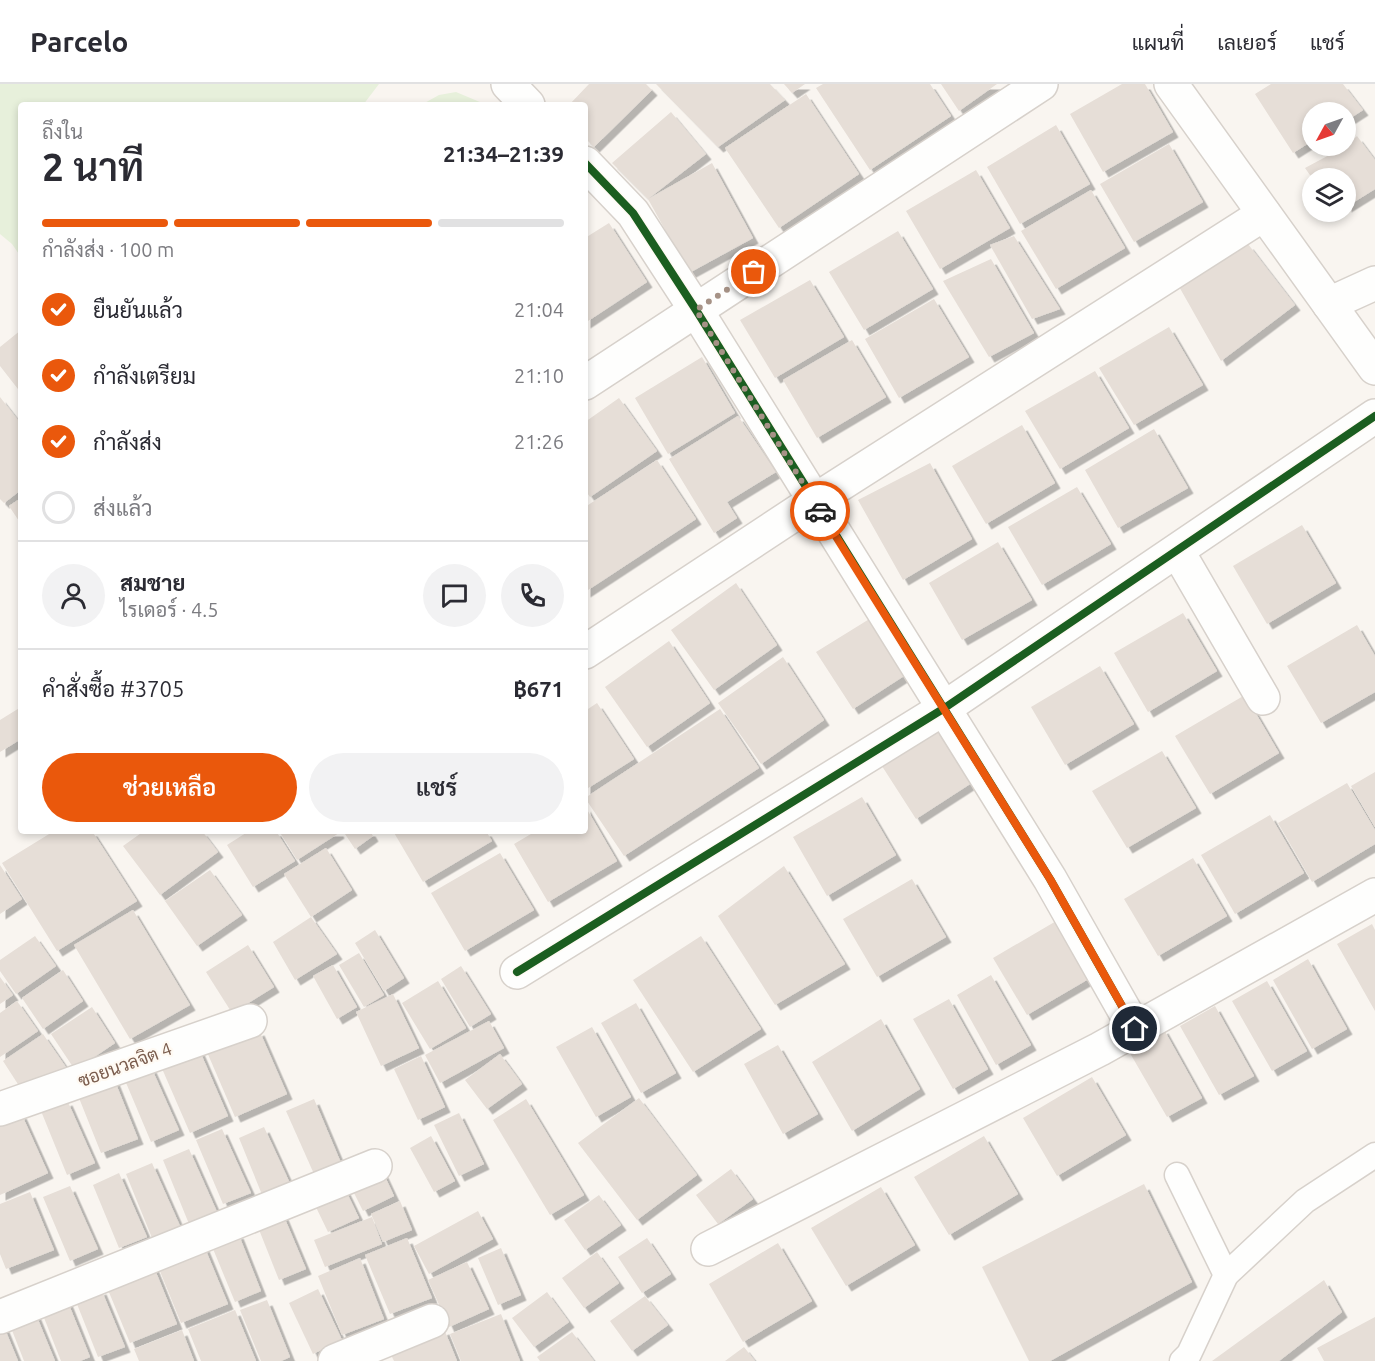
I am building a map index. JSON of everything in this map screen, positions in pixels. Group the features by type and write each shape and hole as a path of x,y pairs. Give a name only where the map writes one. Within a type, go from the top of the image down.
{"street":[{"path":"508,84 525,102"},
{"path":"588,381 1041,84"},
{"path":"1176,85 1264,214 1375,368"},
{"path":"588,167 633,213 696,310 1050,879 1135,1029"},
{"path":"588,650 814,501 1264,214"},
{"path":"1329,304 1375,283"},
{"path":"517,972 943,709 1178,552 1375,416"},
{"path":"1178,552 1263,698"},
{"path":"708,1249 1135,1029 1375,895"},
{"name":"ซอยนวลจิต 4","path":"0,1109 250,1021"},
{"path":"0,1317 375,1166"},
{"path":"335,1361 432,1321"}],"lane":[{"path":"1182,1361 1189,1354 1226,1275 1305,1201 1375,1155"},
{"path":"1177,1175 1226,1275"}],"green space":[{"path":"0,84 379,84 365,102 18,102 18,253 0,234"},
{"path":"456,92 480,102 426,102 439,95"}],"building":[{"path":"589,84 646,84 652,90 594,147 588,141 588,102 572,102"},
{"path":"656,84 770,84 785,100 718,147"},
{"path":"784,84 805,84 792,93"},
{"path":"823,84 930,84 951,116 870,170 816,88"},
{"path":"941,84 997,84 959,111"},
{"path":"1122,84 1145,84 1173,132 1103,172 1070,114"},
{"path":"1271,84 1343,84 1363,110 1356,115 1356,102 1302,102 1302,147 1293,153 1255,94"},
{"path":"806,94 859,174 779,228 725,148"},
{"path":"671,112 706,154 648,199 612,163"},
{"path":"1056,125 1090,184 1020,224 987,167"},
{"path":"1356,137 1375,160 1375,189 1356,201 1356,168 1305,168 1327,156 1356,156"},
{"path":"1169,144 1203,202 1134,242 1100,184"},
{"path":"712,163 753,238 689,273 648,199"},
{"path":"976,170 1010,228 940,269 906,211"},
{"path":"1091,190 1125,248 1056,289 1021,231"},
{"path":"609,223 647,282 588,321 588,236"},
{"path":"898,231 933,289 864,330 829,272"},
{"path":"1014,236 1060,309 1032,319 990,245"},
{"path":"1248,244 1295,305 1221,361 1177,283"},
{"path":"991,259 1034,333 989,357 943,281"},
{"path":"810,280 844,337 775,378 740,320"},
{"path":"934,299 969,357 899,398 865,339"},
{"path":"1169,327 1203,385 1134,425 1099,368"},
{"path":"18,332 18,389 0,366 0,347"},
{"path":"852,340 886,397 817,438 783,380"},
{"path":"702,357 735,413 668,454 635,398"},
{"path":"1095,371 1129,428 1060,469 1025,411"},
{"path":"0,397 18,420 18,492 4,503 0,499"},
{"path":"619,398 657,451 590,497 588,494 588,420"},
{"path":"738,416 776,472 727,502 737,518 714,533 669,459"},
{"path":"1022,425 1055,483 986,524 952,466"},
{"path":"1154,429 1188,488 1118,528 1085,470"},
{"path":"657,460 696,519 588,590 588,505"},
{"path":"930,463 972,539 903,580 858,500"},
{"path":"1077,487 1111,544 1042,585 1008,527"},
{"path":"18,500 18,520 9,506"},
{"path":"1302,525 1336,583 1267,624 1233,566"},
{"path":"998,542 1032,600 962,640 929,583"},
{"path":"736,583 777,645 714,690 671,630"},
{"path":"1183,613 1217,671 1148,712 1114,653"},
{"path":"871,618 907,674 853,709 816,652"},
{"path":"1357,625 1375,656 1375,692 1321,723 1287,666"},
{"path":"669,641 710,703 647,747 605,687"},
{"path":"783,657 824,720 761,764 718,703"},
{"path":"1100,666 1134,724 1065,765 1031,707"},
{"path":"1245,695 1279,753 1210,794 1175,736"},
{"path":"597,703 634,759 588,788 588,709"},
{"path":"18,709 18,741 0,752 0,720"},
{"path":"720,709 759,768 624,856 588,802 588,796"},
{"path":"935,728 970,784 916,819 880,763"},
{"path":"1162,751 1196,808 1127,848 1092,791"},
{"path":"1375,772 1375,827 1351,786"},
{"path":"1347,783 1375,830 1375,844 1312,882 1278,823"},
{"path":"862,797 896,855 827,896 793,837"},
{"path":"588,811 617,861 548,902 514,844 531,834 588,834"},
{"path":"1270,815 1304,873 1235,914 1201,855"},
{"path":"49,834 94,834 137,901 57,951 2,863"},
{"path":"140,834 204,834 218,852 160,895 123,846"},
{"path":"244,834 278,834 295,861 253,887 227,845"},
{"path":"281,834 337,834 297,860"},
{"path":"345,834 372,834 373,836 355,849"},
{"path":"395,834 488,834 492,841 423,882"},
{"path":"326,848 352,890 311,917 284,874"},
{"path":"500,853 534,910 465,951 431,893"},
{"path":"1193,858 1227,916 1158,956 1124,899"},
{"path":"0,865 22,899 0,914"},
{"path":"784,866 845,964 775,1005 718,916"},
{"path":"210,870 242,915 197,946 165,901"},
{"path":"912,879 946,937 877,977 843,919"},
{"path":"133,910 190,1005 130,1039 74,945"},
{"path":"311,917 337,954 295,980 273,942"},
{"path":"1063,917 1097,974 1027,1015 993,958"},
{"path":"1372,924 1375,930 1375,1011 1337,944"},
{"path":"375,930 404,978 384,991 355,943"},
{"path":"35,936 56,966 16,994 0,971 0,960"},
{"path":"701,936 761,1029 693,1072 633,980"},
{"path":"248,945 274,987 232,1013 206,972"},
{"path":"359,953 384,995 364,1007 339,965"},
{"path":"1308,959 1347,1029 1312,1049 1273,980"},
{"path":"333,965 357,1007 337,1019 313,976"},
{"path":"461,966 491,1014 470,1027 441,979"},
{"path":"63,970 83,1001 43,1029 22,998"},
{"path":"991,975 1031,1045 996,1065 957,995"},
{"path":"0,977 13,995 0,1004"},
{"path":"438,981 466,1028 430,1049 402,1003"},
{"path":"1267,981 1307,1051 1272,1071 1232,1001"},
{"path":"393,994 419,1048 381,1066 356,1012"},
{"path":"949,999 988,1069 953,1089 913,1019"},
{"path":"17,1001 38,1031 0,1057 0,1013"},
{"path":"636,1003 676,1073 641,1093 601,1023"},
{"path":"1215,1006 1254,1076 1219,1095 1180,1026"},
{"path":"92,1007 115,1043 75,1070 51,1034"},
{"path":"881,1019 920,1089 852,1131 812,1062"},
{"path":"489,1021 504,1048 440,1083 425,1055"},
{"path":"592,1027 631,1097 596,1117 556,1047"},
{"path":"1163,1028 1202,1098 1167,1117 1127,1048"},
{"path":"259,1030 287,1094 235,1117 207,1052"},
{"path":"43,1034 70,1073 23,1092 3,1061"},
{"path":"778,1045 818,1114 783,1134 744,1064"},
{"path":"198,1047 228,1116 190,1133 160,1064"},
{"path":"500,1054 522,1084 487,1109 465,1080"},
{"path":"421,1056 445,1107 418,1120 394,1069"},
{"path":"151,1067 179,1130 151,1142 124,1078"},
{"path":"1092,1077 1126,1135 1057,1176 1023,1118"},
{"path":"114,1079 138,1139 101,1153 77,1093"},
{"path":"639,1098 697,1175 637,1220 578,1143"},
{"path":"314,1099 341,1163 314,1174 286,1111"},
{"path":"526,1099 584,1195 550,1215 493,1120"},
{"path":"67,1100 95,1163 67,1175 41,1111"},
{"path":"21,1113 48,1173 0,1195 0,1122"},
{"path":"459,1113 484,1164 459,1176 434,1125"},
{"path":"264,1127 293,1190 265,1202 239,1138"},
{"path":"222,1129 251,1193 223,1204 196,1140"},
{"path":"431,1136 455,1181 434,1192 410,1148"},
{"path":"984,1136 1018,1194 949,1235 914,1177"},
{"path":"189,1149 217,1212 189,1224 163,1160"},
{"path":"152,1163 180,1226 152,1238 126,1174"},
{"path":"379,1164 394,1196 363,1211 347,1179"},
{"path":"731,1169 753,1199 718,1224 696,1195"},
{"path":"119,1173 147,1237 119,1248 93,1185"},
{"path":"1144,1184 1192,1282 1050,1361 1029,1361 982,1267"},
{"path":"343,1185 359,1218 328,1232 313,1201"},
{"path":"70,1186 98,1249 70,1261 43,1197"},
{"path":"881,1187 915,1245 846,1286 811,1228"},
{"path":"30,1192 54,1250 6,1269 0,1254 0,1204"},
{"path":"599,1195 621,1225 585,1250 564,1220"},
{"path":"400,1201 412,1230 383,1242 371,1214"},
{"path":"478,1211 493,1239 429,1274 414,1246"},
{"path":"282,1212 306,1269 279,1280 256,1222"},
{"path":"372,1217 382,1244 325,1267 314,1240"},
{"path":"238,1233 261,1291 235,1302 211,1244"},
{"path":"407,1238 432,1298 390,1314 365,1255"},
{"path":"647,1238 671,1274 642,1293 618,1257"},
{"path":"778,1243 812,1301 743,1342 709,1284"},
{"path":"204,1246 228,1304 181,1323 157,1264"},
{"path":"501,1248 521,1295 498,1305 478,1258"},
{"path":"597,1252 619,1283 584,1308 562,1278"},
{"path":"360,1258 384,1319 342,1335 318,1276"},
{"path":"467,1262 489,1309 449,1327 428,1280"},
{"path":"153,1265 177,1324 130,1343 106,1285"},
{"path":"1324,1280 1342,1312 1279,1361 1212,1361"},
{"path":"101,1289 125,1347 98,1357 75,1299"},
{"path":"318,1289 342,1340 313,1354 289,1303"},
{"path":"547,1292 569,1322 534,1347 512,1318"},
{"path":"645,1296 668,1325 632,1351 610,1321"},
{"path":"67,1300 90,1357 80,1361 61,1361 41,1310"},
{"path":"267,1300 290,1357 281,1361 261,1361 240,1310"},
{"path":"34,1310 55,1361 24,1361 8,1320"},
{"path":"235,1310 256,1361 201,1361 188,1329"},
{"path":"501,1314 520,1361 461,1361 450,1334"},
{"path":"1375,1317 1375,1361 1324,1361 1317,1348"},
{"path":"0,1322 2,1322 18,1361 0,1361"},
{"path":"444,1329 457,1361 394,1361 389,1351"},
{"path":"182,1330 194,1361 139,1361 134,1349"},
{"path":"572,1332 594,1361 540,1361 537,1357"},
{"path":"744,1347 755,1361 725,1361"}],"cycle path":[{"path":"588,166 633,213 696,310 1050,879 1135,1029"},
{"path":"517,972 943,709 1375,416"}],"way so far":[{"path":"754,272 696,310 820,511"}],"route":[{"path":"820,511 1050,879 1135,1029"}]}
